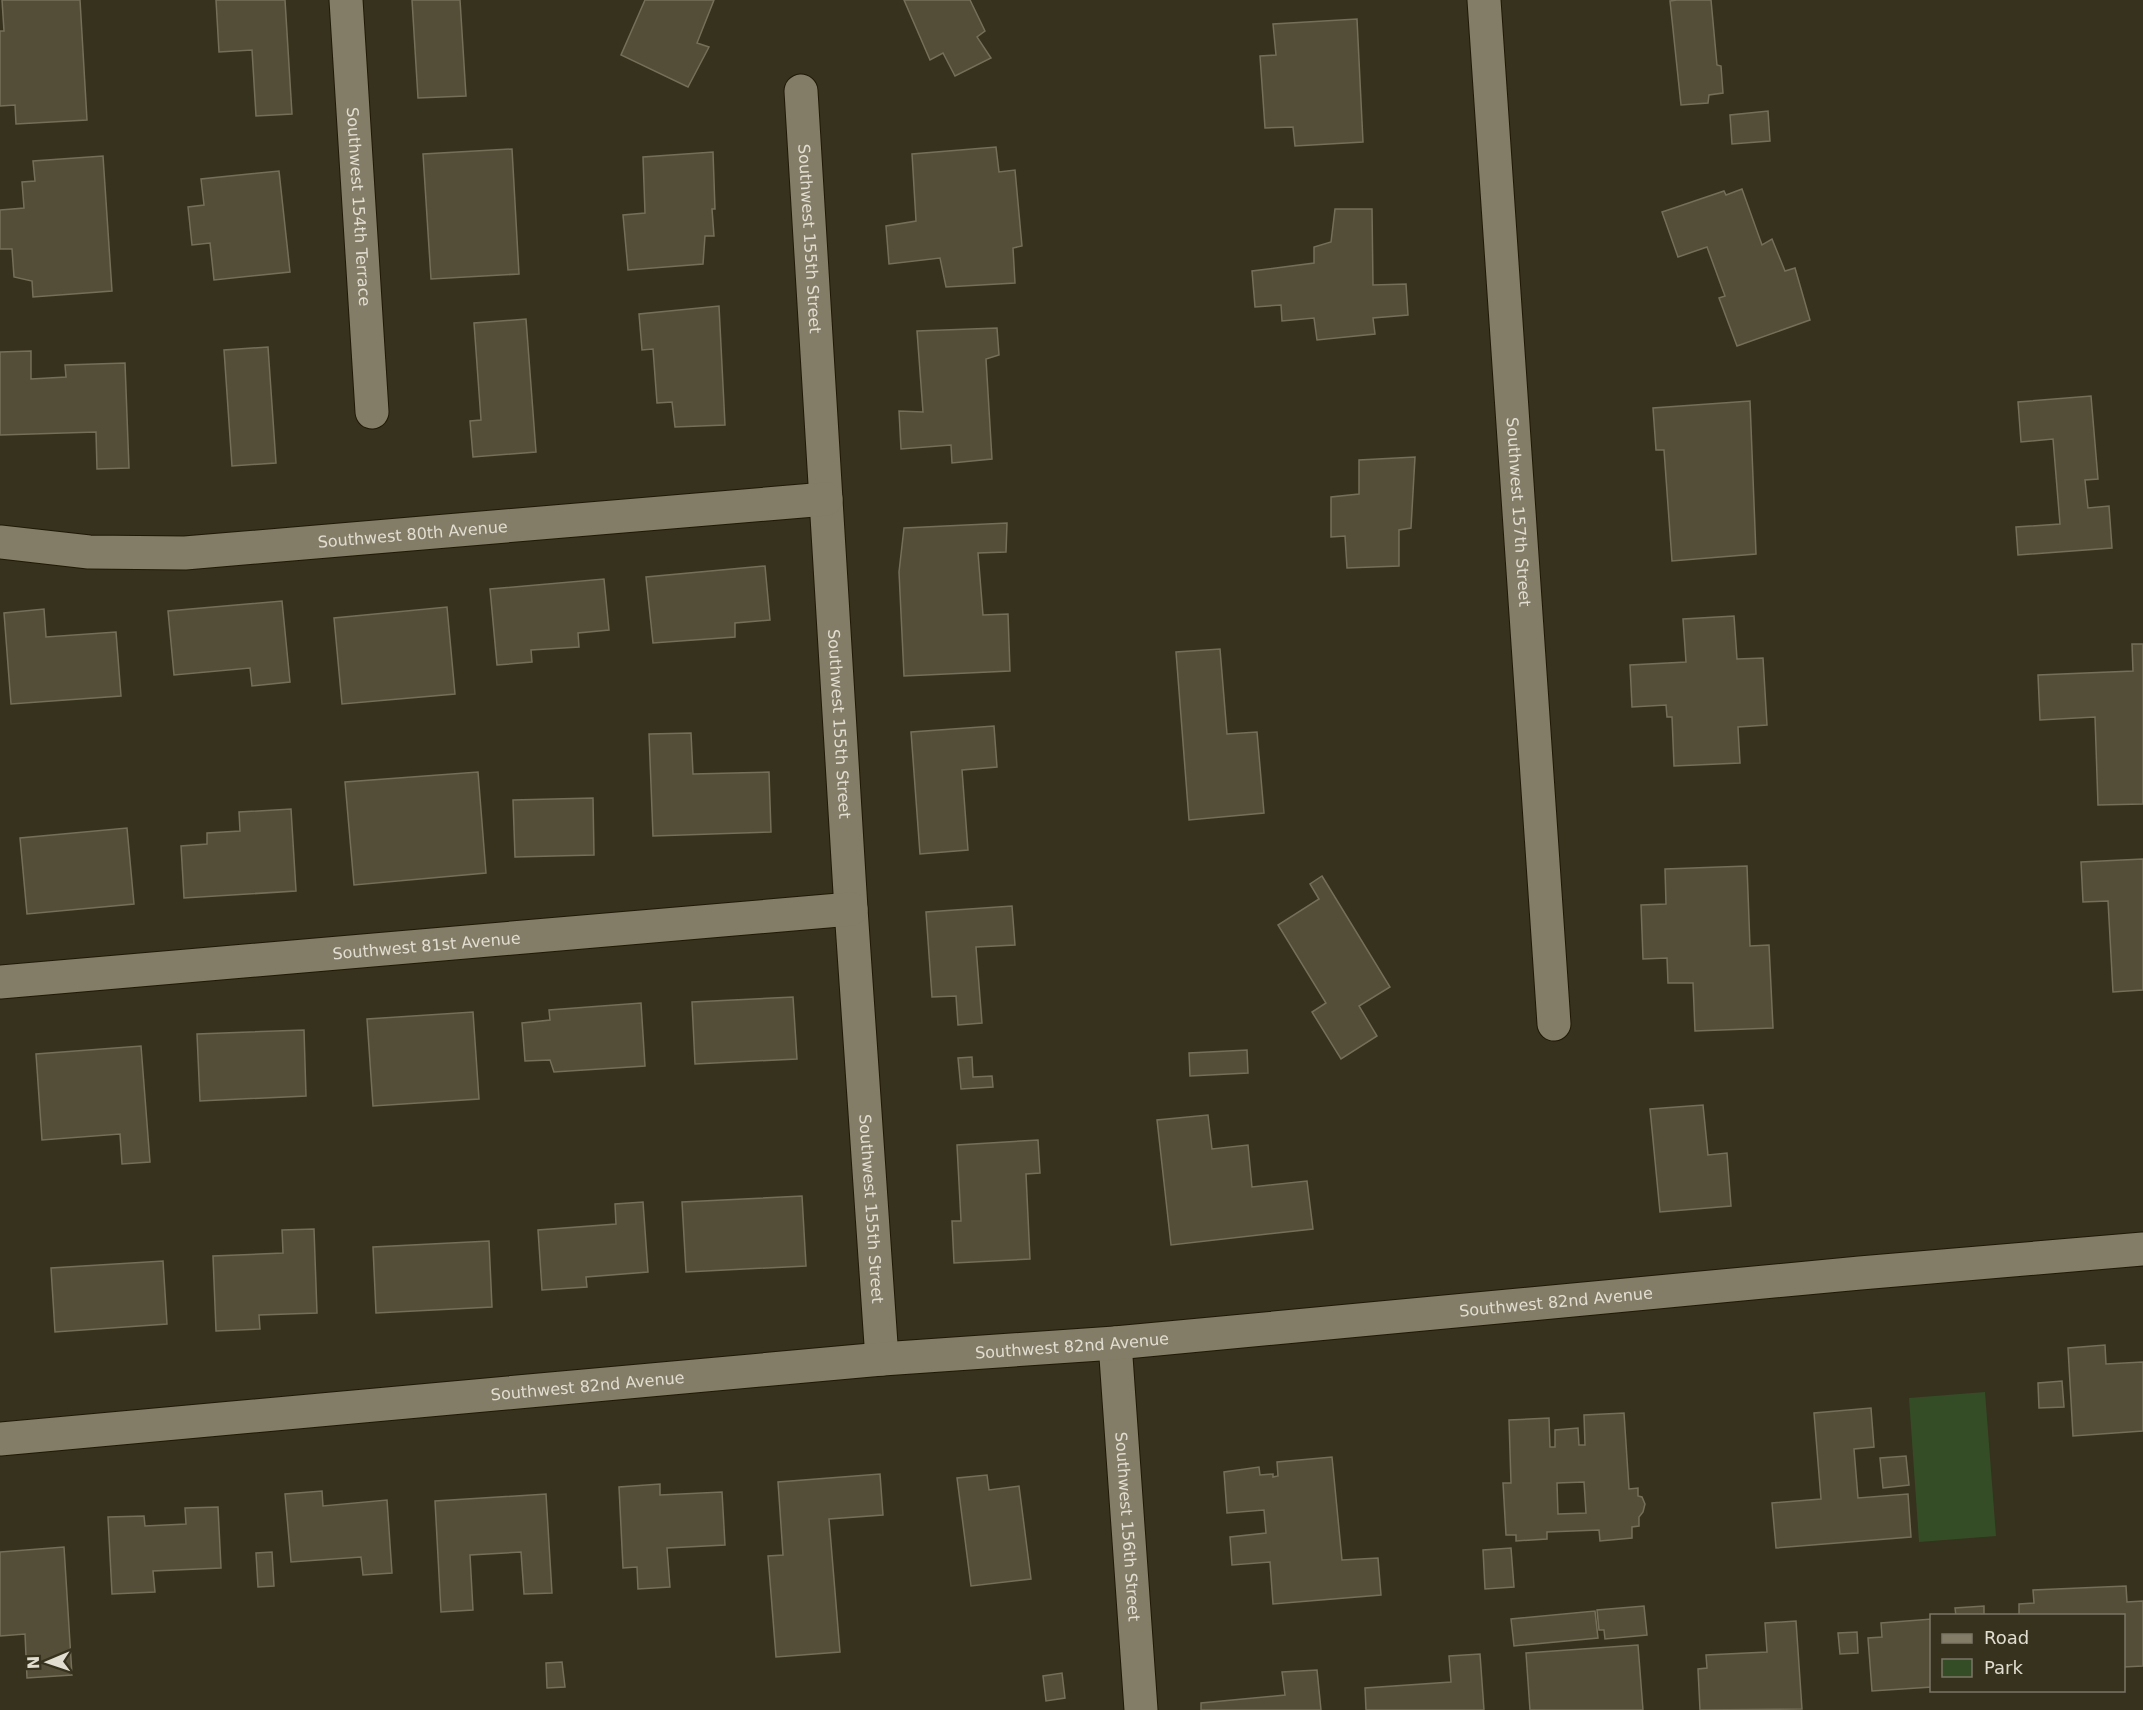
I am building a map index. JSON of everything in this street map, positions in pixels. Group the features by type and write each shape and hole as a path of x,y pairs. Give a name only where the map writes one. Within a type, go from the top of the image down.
{"street":[{"name":"Southwest 154th Terrace","path":"346,0 372,412"},
{"name":"Southwest 157th Street","path":"1484,0 1554,1024"},
{"name":"Southwest 155th Street","path":"801,90 851,909 882,1359"},
{"name":"Southwest 80th Avenue","path":"0,542 89,552 185,553 826,499"},
{"name":"Southwest 81st Avenue","path":"0,982 851,909"},
{"name":"Southwest 82nd Avenue","path":"0,1439 882,1359 1115,1343 1860,1273 2143,1249"},
{"name":"Southwest 156th Street","path":"1115,1343 1141,1710"}],"green space":[{"path":"1985,1392 1996,1536 1919,1542 1909,1398"}],"building":[{"path":"2,0 80,0 87,120 16,124 15,105 0,106 0,31 4,31"},
{"path":"216,0 285,0 292,114 256,116 252,50 219,52"},
{"path":"412,0 460,0 466,96 418,98"},
{"path":"645,0 714,0 697,43 709,47 688,87 621,55"},
{"path":"904,0 970,0 985,31 977,37 991,58 955,76 943,53 930,60"},
{"path":"1711,0 1717,65 1721,66 1723,93 1709,95 1708,103 1681,105 1670,1"},
{"path":"1357,19 1363,142 1295,146 1293,127 1265,128 1260,56 1276,55 1273,24"},
{"path":"1768,111 1770,141 1732,144 1730,115"},
{"path":"996,147 999,172 1015,170 1022,246 1013,248 1015,283 946,287 940,258 889,264 886,226 916,221 912,154"},
{"path":"512,149 519,274 431,279 423,154"},
{"path":"713,152 714,236 705,236 703,264 628,270 623,215 645,213 643,157"},
{"path":"103,156 112,291 33,297 32,281 14,277 12,249 0,249 0,210 24,208 22,182 35,181 33,161"},
{"path":"279,171 290,272 214,280 210,243 192,245 188,207 204,205 201,179"},
{"path":"1742,189 1762,245 1772,239 1785,271 1795,268 1810,320 1737,346 1719,298 1725,296 1707,247 1678,257 1662,212 1724,191 1726,195"},
{"path":"1335,209 1372,209 1373,285 1406,284 1408,315 1373,318 1375,334 1317,340 1314,318 1282,321 1281,305 1255,307 1252,271 1314,263 1314,247 1331,242"},
{"path":"719,306 725,425 675,427 672,402 657,403 653,349 642,350 639,314"},
{"path":"526,319 536,452 473,457 470,421 481,420 474,323"},
{"path":"997,328 999,355 986,359 992,459 952,463 951,445 901,449 899,411 923,412 917,331"},
{"path":"268,347 276,463 232,466 224,350"},
{"path":"31,351 31,379 66,377 65,365 125,363 129,468 97,469 96,432 0,435 0,352"},
{"path":"2091,396 2098,479 2085,480 2088,508 2109,506 2112,548 2018,555 2016,527 2060,524 2053,439 2021,442 2018,402"},
{"path":"1750,401 1756,554 1672,561 1664,450 1656,450 1653,408"},
{"path":"1415,457 1411,528 1399,530 1399,566 1347,568 1345,536 1331,537 1331,497 1359,494 1359,460"},
{"path":"1007,523 1006,552 978,553 983,615 1008,614 1010,671 904,676 899,572 904,528"},
{"path":"765,566 770,620 735,623 735,637 653,643 646,577"},
{"path":"604,579 609,630 578,633 579,647 531,650 532,662 497,665 490,589"},
{"path":"282,601 290,682 252,686 250,668 174,675 168,611"},
{"path":"447,607 455,694 342,704 334,618"},
{"path":"44,609 46,637 116,632 121,696 11,704 4,613"},
{"path":"1734,616 1737,659 1763,658 1767,725 1738,727 1740,763 1674,766 1672,717 1667,717 1666,705 1632,707 1630,665 1686,662 1683,619"},
{"path":"2132,644 2143,644 2143,804 2098,805 2095,717 2040,720 2038,675 2133,671"},
{"path":"1220,649 1227,734 1257,732 1264,813 1189,820 1176,652"},
{"path":"994,726 997,767 962,770 968,850 920,854 911,732"},
{"path":"691,733 693,774 769,772 771,832 653,836 649,734"},
{"path":"478,772 486,873 354,885 345,782"},
{"path":"593,798 594,855 515,857 513,800"},
{"path":"291,809 296,891 184,898 181,846 207,844 207,833 240,831 239,812"},
{"path":"127,828 134,904 27,914 20,838"},
{"path":"2143,859 2143,990 2113,992 2108,901 2083,902 2081,862"},
{"path":"1747,866 1750,946 1769,945 1773,1028 1695,1031 1693,983 1668,983 1667,958 1643,959 1641,905 1666,904 1665,869"},
{"path":"1322,876 1390,987 1359,1006 1377,1036 1341,1059 1312,1012 1326,1003 1278,925 1319,899 1310,884"},
{"path":"1012,906 1015,945 976,947 982,1023 958,1025 956,996 932,997 926,912"},
{"path":"793,997 797,1059 695,1064 692,1002"},
{"path":"641,1003 645,1066 554,1072 550,1060 525,1061 522,1023 550,1020 549,1010"},
{"path":"473,1012 479,1099 373,1106 367,1019"},
{"path":"304,1030 306,1096 200,1101 197,1034"},
{"path":"141,1046 150,1162 122,1164 120,1134 42,1140 36,1054"},
{"path":"1247,1050 1248,1073 1190,1076 1189,1053"},
{"path":"972,1057 973,1077 992,1076 993,1087 961,1089 958,1058"},
{"path":"1703,1105 1708,1155 1727,1153 1731,1206 1660,1212 1650,1109"},
{"path":"1208,1115 1212,1149 1248,1145 1252,1187 1307,1181 1313,1229 1171,1245 1157,1120"},
{"path":"1038,1140 1040,1173 1026,1174 1030,1259 954,1263 952,1221 961,1221 957,1145"},
{"path":"802,1196 806,1266 686,1272 682,1202"},
{"path":"643,1202 648,1272 586,1277 587,1287 542,1290 538,1230 616,1224 615,1204"},
{"path":"314,1229 317,1313 259,1315 260,1329 216,1331 213,1256 283,1253 282,1230"},
{"path":"489,1241 492,1307 376,1313 373,1247"},
{"path":"163,1261 167,1324 55,1332 51,1268"},
{"path":"2105,1345 2106,1364 2143,1362 2143,1431 2073,1436 2068,1348"},
{"path":"2062,1381 2064,1407 2039,1408 2038,1383"},
{"path":"1871,1408 1874,1447 1854,1449 1858,1498 1908,1494 1911,1537 1776,1548 1772,1503 1821,1499 1814,1413"},
{"path":"1624,1413 1629,1489 1638,1488 1638,1496 1642,1497 1645,1504 1639,1517 1639,1526 1632,1527 1632,1538 1600,1541 1599,1530 1547,1532 1547,1539 1516,1541 1516,1535 1506,1535 1503,1483 1511,1483 1509,1420 1549,1418 1550,1447 1555,1447 1555,1430 1578,1428 1579,1445 1585,1445 1584,1415","holes":["1584,1482 1586,1513 1558,1514 1557,1483"]},
{"path":"1906,1456 1909,1485 1883,1488 1880,1458"},
{"path":"1332,1457 1342,1560 1378,1558 1381,1595 1273,1604 1270,1562 1232,1565 1230,1537 1266,1533 1264,1510 1227,1513 1224,1472 1259,1467 1260,1475 1273,1474 1273,1477 1278,1476 1277,1462"},
{"path":"880,1474 883,1515 829,1519 840,1652 776,1657 768,1556 783,1555 778,1482"},
{"path":"987,1475 989,1490 1019,1486 1031,1579 971,1586 957,1478"},
{"path":"660,1484 660,1495 722,1492 725,1545 667,1548 670,1587 638,1589 637,1567 623,1568 619,1487"},
{"path":"322,1491 323,1506 387,1500 392,1573 363,1575 361,1557 291,1562 285,1494"},
{"path":"546,1494 552,1593 524,1594 521,1552 470,1555 473,1610 441,1612 435,1501"},
{"path":"218,1507 221,1568 153,1571 155,1592 112,1594 108,1517 144,1516 145,1526 186,1524 185,1508"},
{"path":"64,1547 72,1675 27,1678 25,1634 0,1636 0,1552"},
{"path":"1511,1548 1514,1587 1485,1589 1483,1550"},
{"path":"272,1552 274,1586 258,1587 256,1553"},
{"path":"2126,1586 2127,1602 2143,1601 2143,1666 2125,1667 2125,1614 2019,1614 2019,1604 2034,1603 2033,1590"},
{"path":"1644,1606 1647,1635 1605,1639 1604,1630 1599,1630 1597,1610"},
{"path":"1984,1606 1984,1614 1956,1614 1955,1608"},
{"path":"1595,1611 1598,1638 1514,1646 1511,1619"},
{"path":"1930,1619 1930,1687 1872,1691 1868,1638 1882,1637 1881,1623"},
{"path":"1796,1621 1802,1709 1700,1710 1698,1669 1707,1668 1706,1655 1767,1652 1765,1623"},
{"path":"1857,1632 1858,1653 1840,1654 1838,1633"},
{"path":"1638,1645 1643,1710 1530,1710 1526,1653"},
{"path":"1480,1654 1484,1710 1366,1710 1365,1688 1451,1682 1449,1656"},
{"path":"562,1662 565,1687 547,1688 546,1663"},
{"path":"1317,1670 1321,1710 1201,1710 1201,1703 1285,1695 1282,1672"},
{"path":"1062,1673 1065,1698 1046,1701 1043,1676"}]}
